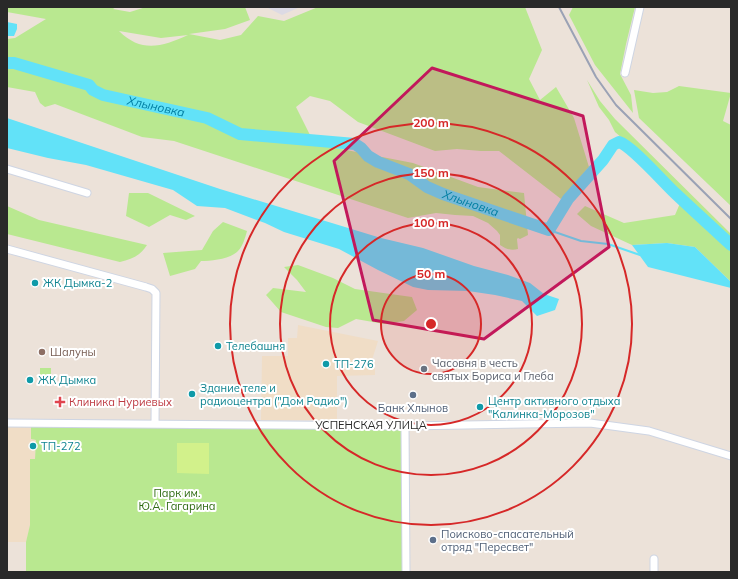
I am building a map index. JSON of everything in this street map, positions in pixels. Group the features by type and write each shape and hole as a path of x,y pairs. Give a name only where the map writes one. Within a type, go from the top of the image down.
{"street":[{"path":"624,73 640,7"},
{"path":"7,169 87,193"},
{"path":"7,249 152,289 156,293 155,424"},
{"name":"УСПЕНСКАЯ УЛИЦА","path":"7,423 405,426 574,423 600,424 648,431 731,456"},
{"path":"405,426 406,572"},
{"path":"654,559 654,572"}],"highlighted area":[{"path":"432,68 583,116 609,247 484,339 373,320 334,161"}],"shaded area":[{"path":"266,7 300,7 282,15"},
{"path":"298,325 378,341 372,360 375,361 375,375 337,376 337,420 261,420 262,356 288,356 288,338 297,338"},
{"path":"7,426 31,426 31,439 36,440 35,459 30,459 30,525 26,542 7,542"}],"green space":[{"path":"7,7 116,7 113,9 130,12 146,7 245,7 250,20 225,29 189,34 220,40 241,35 258,16 284,21 318,7 525,7 542,50 529,79 540,100 556,87 574,118 589,167 561,199 499,151 457,149 435,151 358,122 330,101 310,96 296,107 311,137 336,148 413,163 478,187 524,193 528,235 517,239 518,249 513,250 504,248 500,245 500,235 497,231 488,223 473,216 436,213 408,218 174,141 142,137 55,104 45,107 40,103 35,92 7,87 7,39 15,38 46,19 7,12","holes":["119,31 161,38 188,35 169,43 152,46 135,43"]},
{"path":"573,7 635,7 620,74 631,95 633,113 595,65 569,15"},
{"path":"587,80 600,101 615,119 731,234 731,241 637,151 615,132 609,120 599,107"},
{"path":"679,86 731,93 723,121 731,125 731,206 639,118 634,90 653,93 667,92"},
{"path":"129,193 148,193 195,216 186,220 170,215 149,227 126,216"},
{"path":"681,201 731,248 731,282 695,247 667,243 632,245 591,226 577,214 585,206 624,223 675,215"},
{"path":"7,206 39,220 147,245 142,252 128,260 120,262 7,234"},
{"path":"223,222 247,231 240,249 235,254 226,258 201,261 195,269 170,276 163,253 202,250 213,231"},
{"path":"298,265 333,278 355,289 412,297 417,310 404,321 384,324 356,319 338,328 326,327 281,312 266,295 273,288 306,292 284,267"},
{"path":"40,368 51,368 51,382 40,382"},
{"name":"Парк им. Ю.А. Гагарина","path":"31,426 396,427 402,431 406,572 26,572 26,542 30,525 30,459 35,459 36,440 31,439"},
{"path":"177,443 209,443 209,474 177,473"}],"water":[{"path":"7,22 17,24 17,29 14,36 7,36"},
{"path":"7,118 220,189 381,238 423,248 474,266 508,275 530,283 544,294 559,299 555,310 537,316 522,301 468,291 428,290 413,287 339,249 284,232 225,208 197,206 173,190 86,165 7,148"},
{"path":"667,243 695,247 731,282 731,288 648,267 632,245"}],"waterway":[{"name":"Хлыновка","path":"7,63 14,63 89,85 93,90 103,95 207,118 240,134 355,144 368,156 378,162 409,174 427,187 443,194 549,230 568,199 603,160 613,145 619,142 640,157 676,194 731,245"},
{"path":"549,230 581,241 608,244 640,255"}],"railway":[{"path":"559,7 596,77 616,105 731,219"}],"place":[{"name":"ЖК Дымка-2","path":"35,283"},
{"name":"Телебашня","path":"218,346"},
{"name":"Шалуны","path":"42,352"},
{"name":"ТП-276","path":"326,364"},
{"name":"Часовня в честь святых Бориса и Глеба","path":"424,369"},
{"name":"ЖК Дымка","path":"30,380"},
{"name":"Здание теле и радиоцентра (\"Дом Радио\")","path":"192,394"},
{"name":"Банк Хлынов","path":"413,395"},
{"name":"Клиника Нуриевых","path":"60,402"},
{"name":"Центр активного отдыха \"Калинка-Морозов\"","path":"480,407"},
{"name":"ТП-272","path":"33,446"},
{"name":"Поисково-спасательный отряд \"Пересвет\"","path":"433,540"}]}
